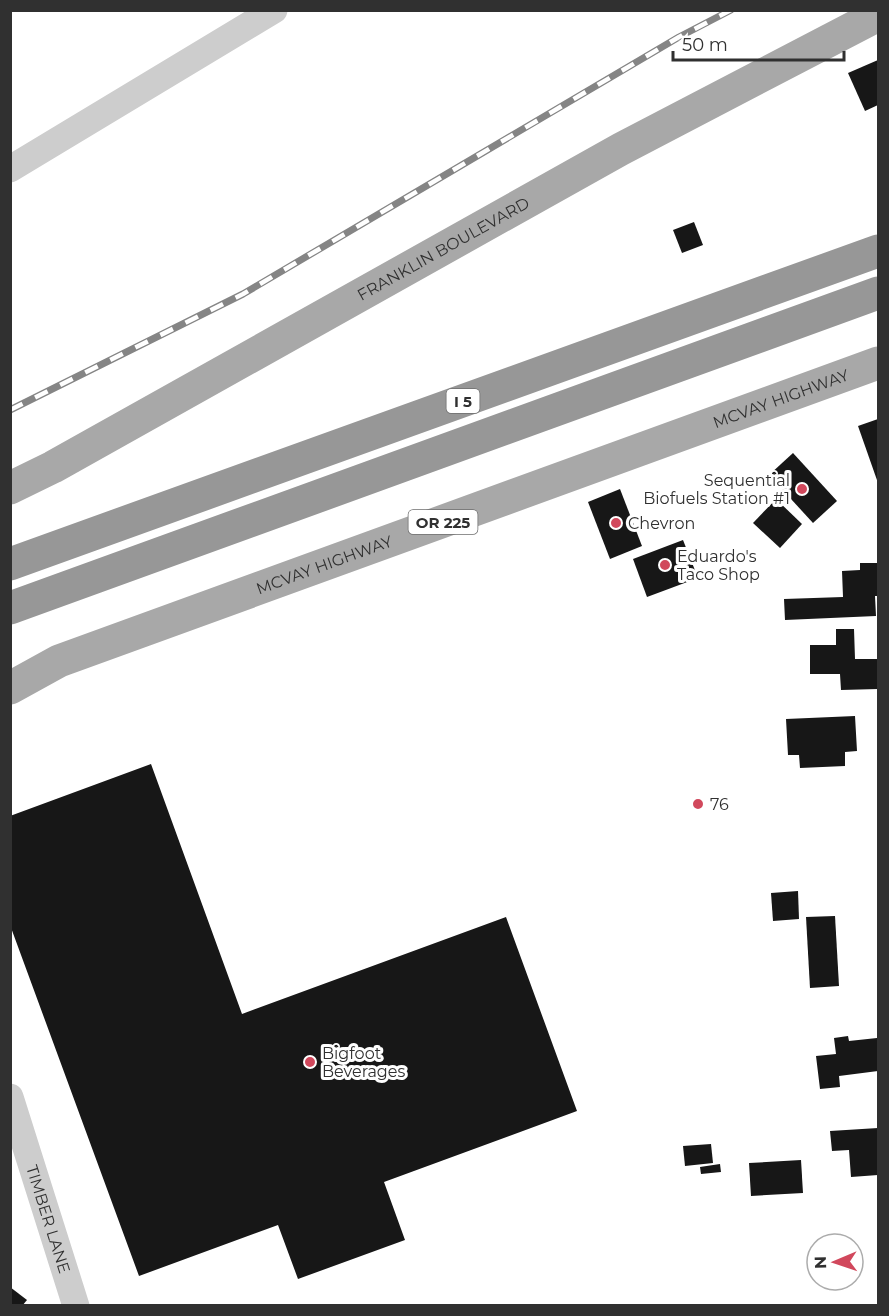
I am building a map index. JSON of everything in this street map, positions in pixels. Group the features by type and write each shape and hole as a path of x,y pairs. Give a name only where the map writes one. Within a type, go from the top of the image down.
{"highway":[{"name":"I 5","path":"10,564 879,251"},
{"name":"I 5","path":"10,608 879,293"}],"main road":[{"name":"FRANKLIN BOULEVARD","path":"10,488 64,461 621,149 879,15"},
{"name":"MCVAY HIGHWAY","path":"10,688 59,661 879,363"}],"street":[{"path":"10,169 274,10"},
{"name":"TIMBER LANE","path":"10,1097 76,1305"}],"building":[{"path":"878,60 878,105 865,111 848,73"},
{"path":"694,222 703,245 682,253 673,230"},
{"path":"878,419 878,483 858,426"},
{"path":"793,453 837,501 813,523 769,475"},
{"path":"620,489 642,546 610,559 588,502"},
{"path":"776,499 802,524 780,548 753,523"},
{"path":"683,540 698,578 647,597 633,559"},
{"path":"860,563 877,563 876,616 785,620 784,599 843,597 842,571 860,570"},
{"path":"836,629 854,629 855,659 878,659 878,689 841,690 840,674 810,674 810,645 836,645"},
{"path":"855,716 857,751 845,752 845,766 800,768 799,755 788,755 786,719"},
{"name":"Bigfoot Beverages","path":"151,764 242,1014 506,917 577,1111 384,1182 405,1240 298,1279 278,1225 139,1276 10,925 10,816"},
{"path":"798,891 799,919 773,921 771,893"},
{"path":"835,916 839,986 810,988 806,917"},
{"path":"848,1036 849,1041 877,1038 878,1071 839,1076 840,1087 820,1089 816,1056 836,1054 834,1038"},
{"path":"878,1128 878,1175 851,1177 849,1150 832,1151 830,1131"},
{"path":"711,1144 713,1163 685,1166 683,1146"},
{"path":"801,1160 803,1193 751,1196 749,1163"},
{"path":"720,1164 721,1172 701,1174 700,1167"},
{"path":"10,1287 27,1300 22,1306 10,1306"}],"railway":[{"path":"10,410 243,294 679,37 731,10"}],"place":[{"name":"Sequential Biofuels Station #1","path":"802,489"},
{"name":"Chevron","path":"616,523"},
{"name":"Eduardo's Taco Shop","path":"665,565"},
{"name":"76","path":"698,804"},
{"name":"Bigfoot Beverages","path":"310,1062"}]}
